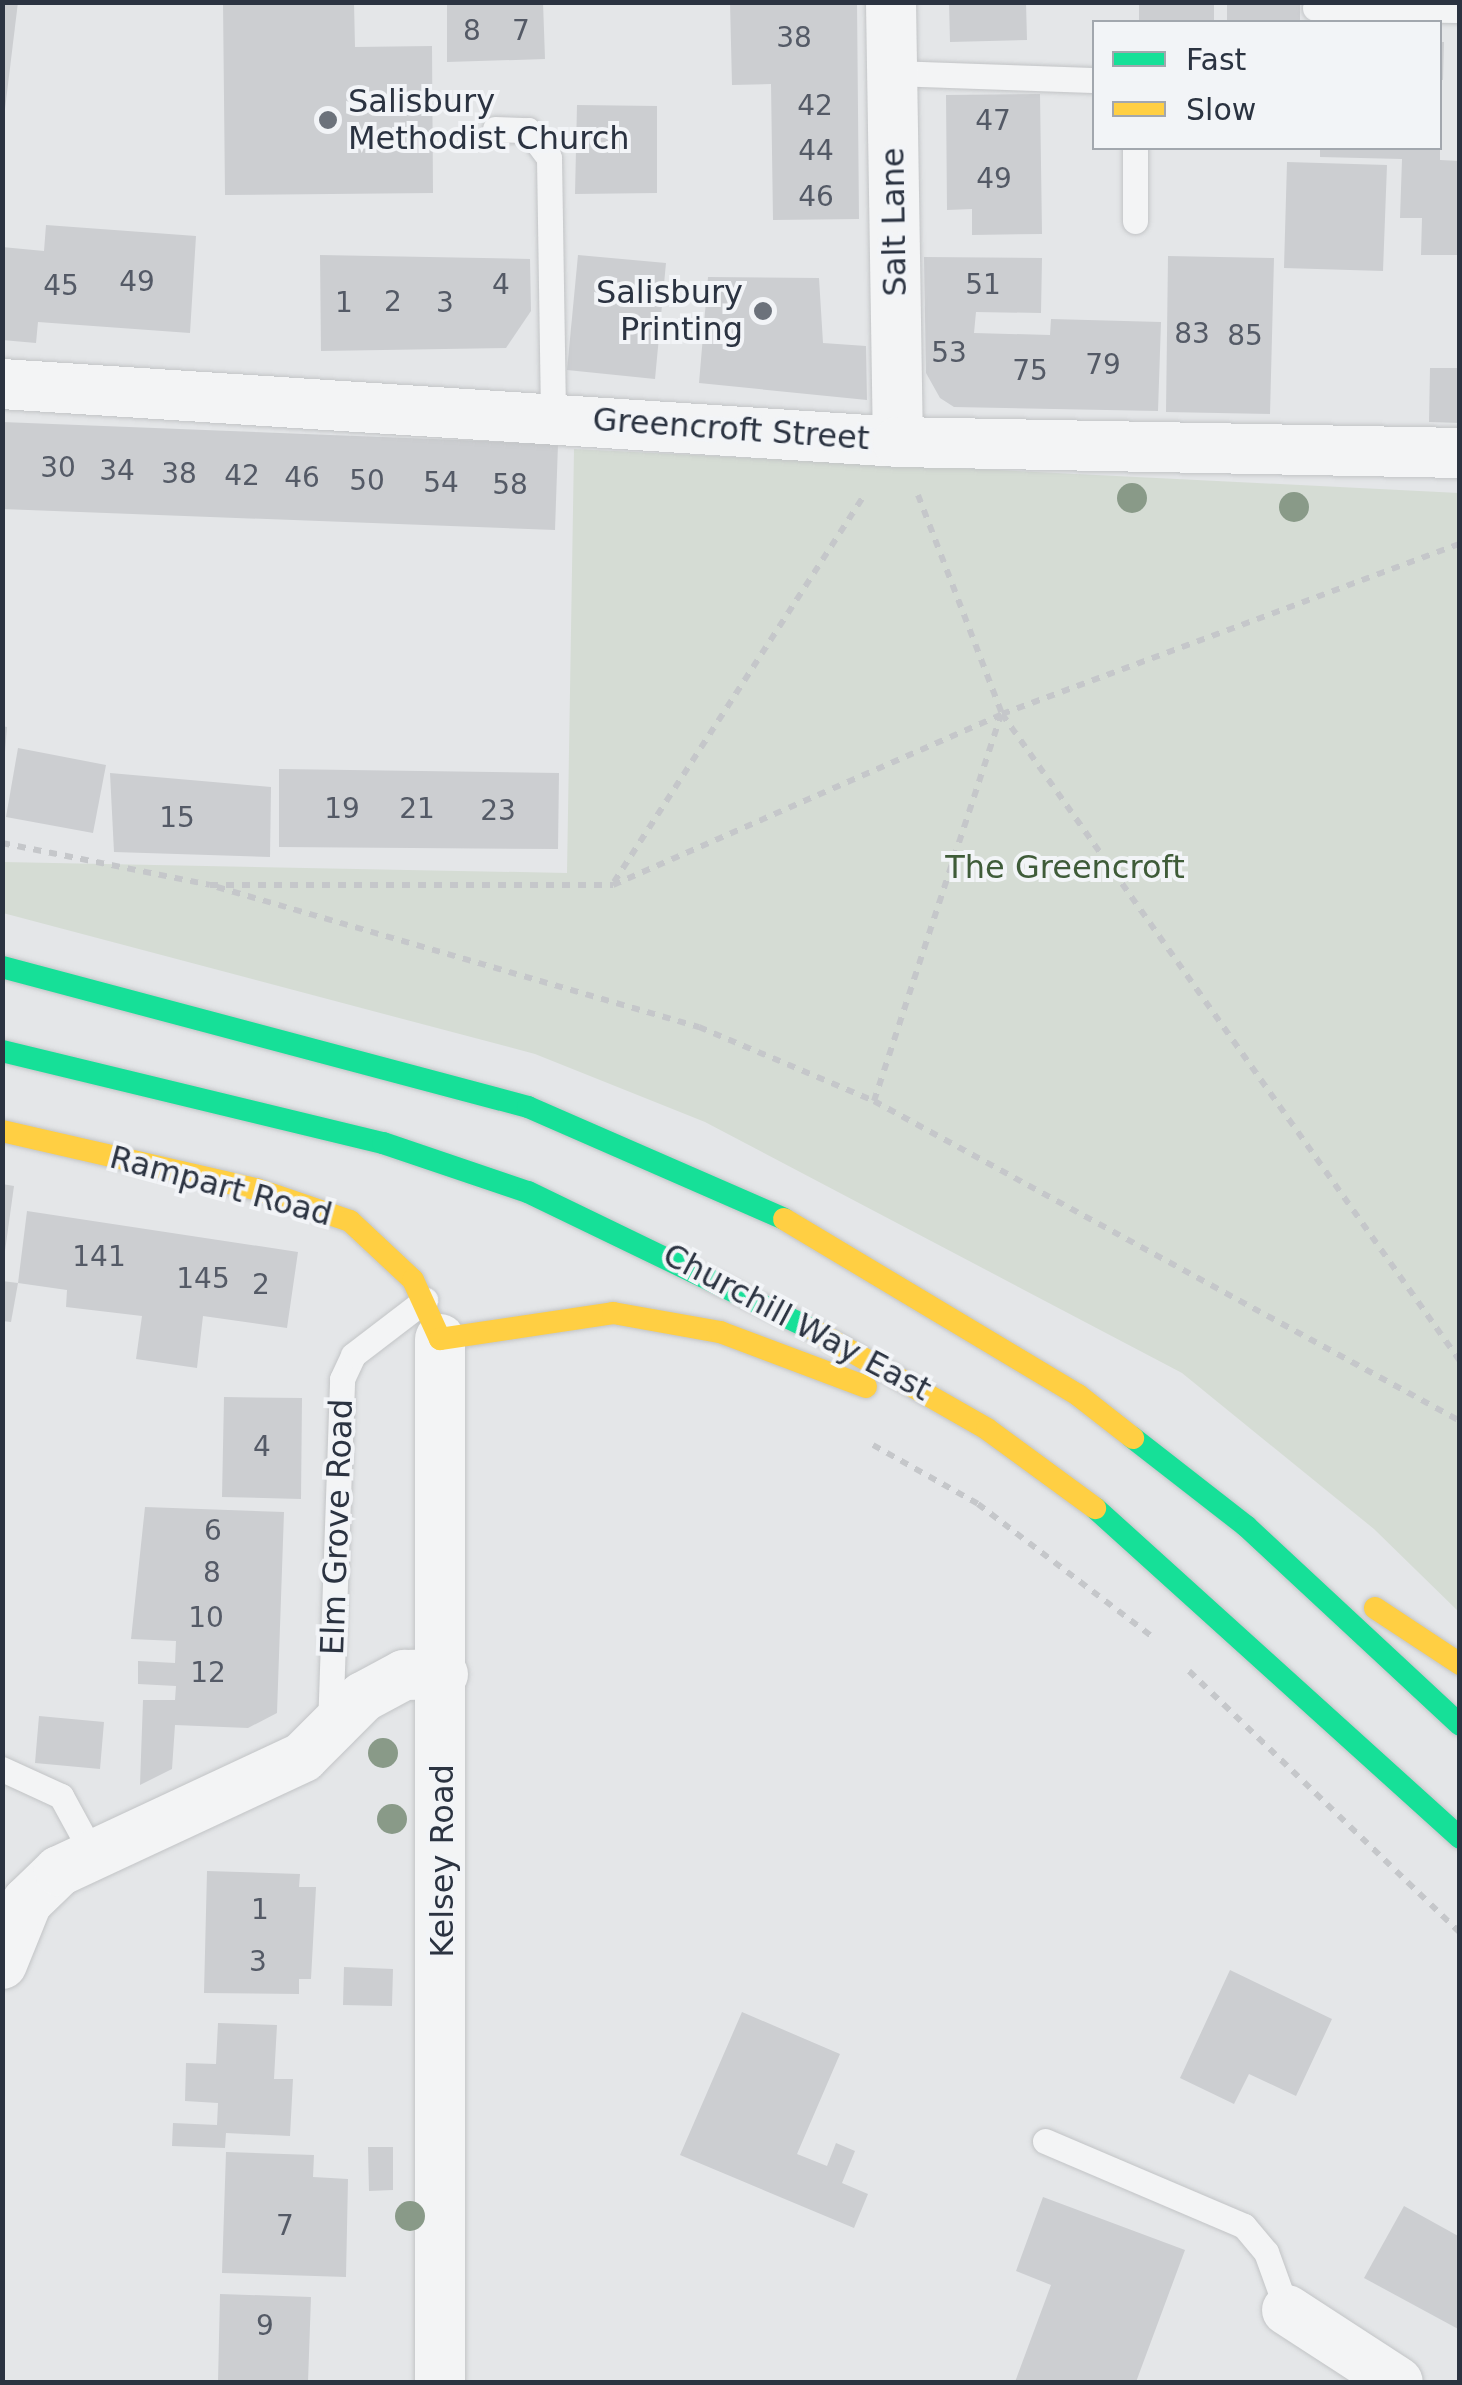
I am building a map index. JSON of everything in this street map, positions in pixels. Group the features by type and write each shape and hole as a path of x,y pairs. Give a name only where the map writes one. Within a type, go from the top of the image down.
{"main road":[{"path":"2,967 401,1069 691,1171 1008,1346 1246,1526 1460,1664"},
{"name":"Churchill Way East","path":"2,1051 383,1143 528,1192 735,1287 987,1429 1141,1542 1460,1838"},
{"name":"Rampart Road","path":"2,1131 317,1206 374,1236 432,1320"},
{"path":"432,1320 576,1314 681,1322 987,1429"},
{"path":"1246,1526 1460,1724"}],"street":[{"name":"Salt Lane","path":"891,2 898,442"},
{"name":"Greencroft Street","path":"2,384 552,415 898,442 1460,453"},
{"name":"Kelsey Road","path":"432,1320 443,1674 440,2382"},
{"name":"Elm Grove Road","path":"2,1964 26,1902 91,1851 266,1778 330,1732 363,1697 404,1676 443,1674"},
{"path":"1287,2310 1398,2382"}],"lane":[{"path":"1315,8 1460,10"},
{"path":"892,73 1092,80"},
{"path":"495,129 528,130 548,158 552,415"},
{"path":"1135,150 1135,221"},
{"name":"Elm Grove Road","path":"330,1732 342,1379 353,1355 432,1320"},
{"path":"2,1769 61,1796 91,1851"},
{"path":"1045,2141 1244,2226 1266,2252 1287,2310"}],"path":[{"path":"898,442 1002,714 1460,1361"},
{"path":"612,885 898,442"},
{"path":"210,885 612,885 1002,714 1460,544"},
{"path":"874,1101 1002,714"},
{"path":"2,844 210,885 699,1027 874,1101 1460,1421"},
{"path":"860,1438 978,1504 1159,1642"},
{"path":"1173,1656 1460,1933"}],"green space":[{"name":"The Greencroft","path":"574,449 1459,493 1459,1612 1374,1529 1182,1373 705,1122 535,1054 3,913 3,862 567,873"}],"building":[{"path":"2,2 18,2 5,109 2,109"},
{"name":"Salisbury Methodist Church","path":"223,2 354,2 355,47 432,46 433,193 225,195"},
{"path":"447,2 543,2 545,59 447,62"},
{"path":"730,2 857,2 859,219 773,220 771,84 732,85"},
{"path":"949,2 1026,2 1027,40 950,42"},
{"path":"1139,2 1214,2 1214,20 1139,20"},
{"path":"1227,2 1300,2 1300,20 1227,20"},
{"path":"1040,94 1042,234 972,235 972,209 947,210 946,95"},
{"path":"577,105 657,106 657,193 575,194"},
{"path":"1320,150 1440,150 1440,160 1460,161 1460,255 1421,255 1422,218 1400,218 1402,159 1320,157"},
{"path":"1287,162 1387,165 1383,271 1284,268"},
{"path":"46,225 196,236 190,333 38,322 36,343 2,340 2,247 44,251"},
{"path":"320,255 530,259 531,311 506,348 321,351"},
{"path":"578,255 666,263 655,379 567,370"},
{"path":"1168,256 1274,258 1270,414 1166,412"},
{"path":"924,257 1042,258 1041,313 976,312 974,333 1050,335 1051,319 1161,322 1158,411 954,407 940,398 926,373"},
{"name":"Salisbury Printing","path":"708,277 819,278 823,343 866,346 867,400 699,383"},
{"path":"1430,368 1460,368 1460,423 1429,422"},
{"path":"2,422 558,444 555,530 2,509"},
{"path":"2,726 7,727 5,752 2,752"},
{"path":"18,748 106,765 93,833 6,817"},
{"path":"279,769 559,773 558,849 279,847"},
{"path":"110,773 271,787 270,857 114,852"},
{"path":"2,1184 14,1186 5,1251 2,1251"},
{"path":"27,1211 298,1252 287,1328 203,1316 197,1368 136,1359 142,1316 66,1307 67,1290 18,1283"},
{"path":"2,1281 18,1283 11,1322 2,1321"},
{"path":"224,1397 302,1398 301,1499 222,1497"},
{"path":"145,1507 284,1512 277,1713 248,1728 175,1725 172,1769 140,1785 143,1700 175,1700 176,1686 138,1684 138,1661 175,1663 176,1641 131,1639"},
{"path":"39,1716 104,1722 100,1769 35,1763"},
{"path":"207,1871 300,1874 299,1887 316,1887 311,1979 299,1979 299,1994 204,1993"},
{"path":"344,1967 393,1969 392,2006 343,2005"},
{"path":"1230,1970 1332,2019 1296,2096 1249,2074 1234,2104 1180,2078"},
{"path":"742,2012 840,2054 797,2154 827,2166 836,2143 855,2151 842,2183 868,2194 854,2228 680,2155"},
{"path":"218,2023 277,2025 274,2079 293,2079 290,2136 226,2133 225,2148 172,2146 173,2123 217,2125 218,2103 185,2101 186,2063 216,2064"},
{"path":"368,2147 393,2147 393,2190 369,2191"},
{"path":"226,2152 314,2155 313,2177 348,2179 346,2277 222,2273"},
{"path":"1043,2197 1185,2250 1136,2382 1015,2382 1051,2285 1016,2271"},
{"path":"1404,2206 1460,2237 1460,2330 1364,2278"},
{"path":"220,2294 311,2297 308,2382 218,2382"}],"traffic: fast":[{"path":"2,967 528,1107 784,1219"},
{"path":"2,1051 383,1143 528,1192 812,1329"},
{"path":"1133,1438 1246,1526 1460,1725"},
{"path":"1095,1508 1460,1838"}],"traffic: slow":[{"path":"2,1131 256,1189 350,1221 413,1280 440,1339"},
{"path":"784,1219 1078,1395 1133,1438"},
{"path":"440,1339 613,1313 720,1332 866,1387"},
{"path":"812,1329 987,1429 1095,1508"},
{"path":"1375,1608 1460,1664"}],"place":[{"name":"Salisbury Methodist Church","path":"328,120"},
{"name":"Salisbury Printing","path":"763,311"}]}
